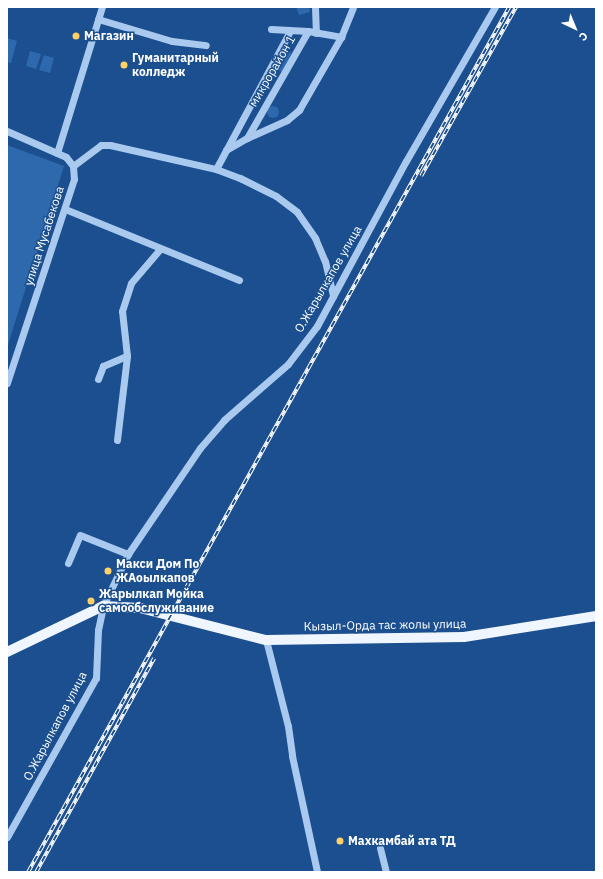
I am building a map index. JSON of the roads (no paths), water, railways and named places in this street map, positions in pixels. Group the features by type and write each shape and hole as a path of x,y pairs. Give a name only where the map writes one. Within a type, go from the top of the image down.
{"main road":[{"name":"Кызыл-Орда тас жолы улица","path":"103,606 140,608 266,640 464,637 596,616"},
{"path":"7,652 103,606"}],"street":[{"path":"57,153 102,7"},
{"path":"315,7 316,33"},
{"path":"226,150 247,138 287,120 299,110 341,37 353,7"},
{"name":"О.Жарылкапов улица","path":"7,837 96,678 98,630 103,606 128,554 200,448 224,420 288,364 317,326 406,161 495,7"},
{"path":"98,19 172,41 206,45"},
{"path":"271,28 290,31 308,31"},
{"path":"216,169 290,31"},
{"name":"микрорайон 1","path":"247,138 308,31 341,37"},
{"path":"7,131 57,153 66,158 72,166 101,145 110,144 181,163 216,169 240,178 276,196 297,212 315,238 325,261 333,296"},
{"name":"улица Мусабекова","path":"7,383 65,209 74,178 72,166"},
{"path":"65,209 239,280"},
{"path":"117,440 127,356 122,311 131,283 160,249"},
{"path":"98,379 103,366 127,356"},
{"path":"68,563 80,535 128,554"},
{"path":"266,640 288,726 292,756 317,872"},
{"path":"380,848 386,872"}],"railway":[{"path":"28,872 509,7"},
{"path":"421,176 516,7"},
{"path":"36,872 154,658"}],"place":[{"name":"Магазин","path":"76,36"},
{"name":"Гуманитарный колледж","path":"124,65"},
{"name":"Макси Дом По ЖАоылкапов","path":"108,571"},
{"name":"Жарылкап Мойка самообслуживание","path":"91,601"},
{"name":"Махкамбай ата ТД","path":"340,841"}]}
